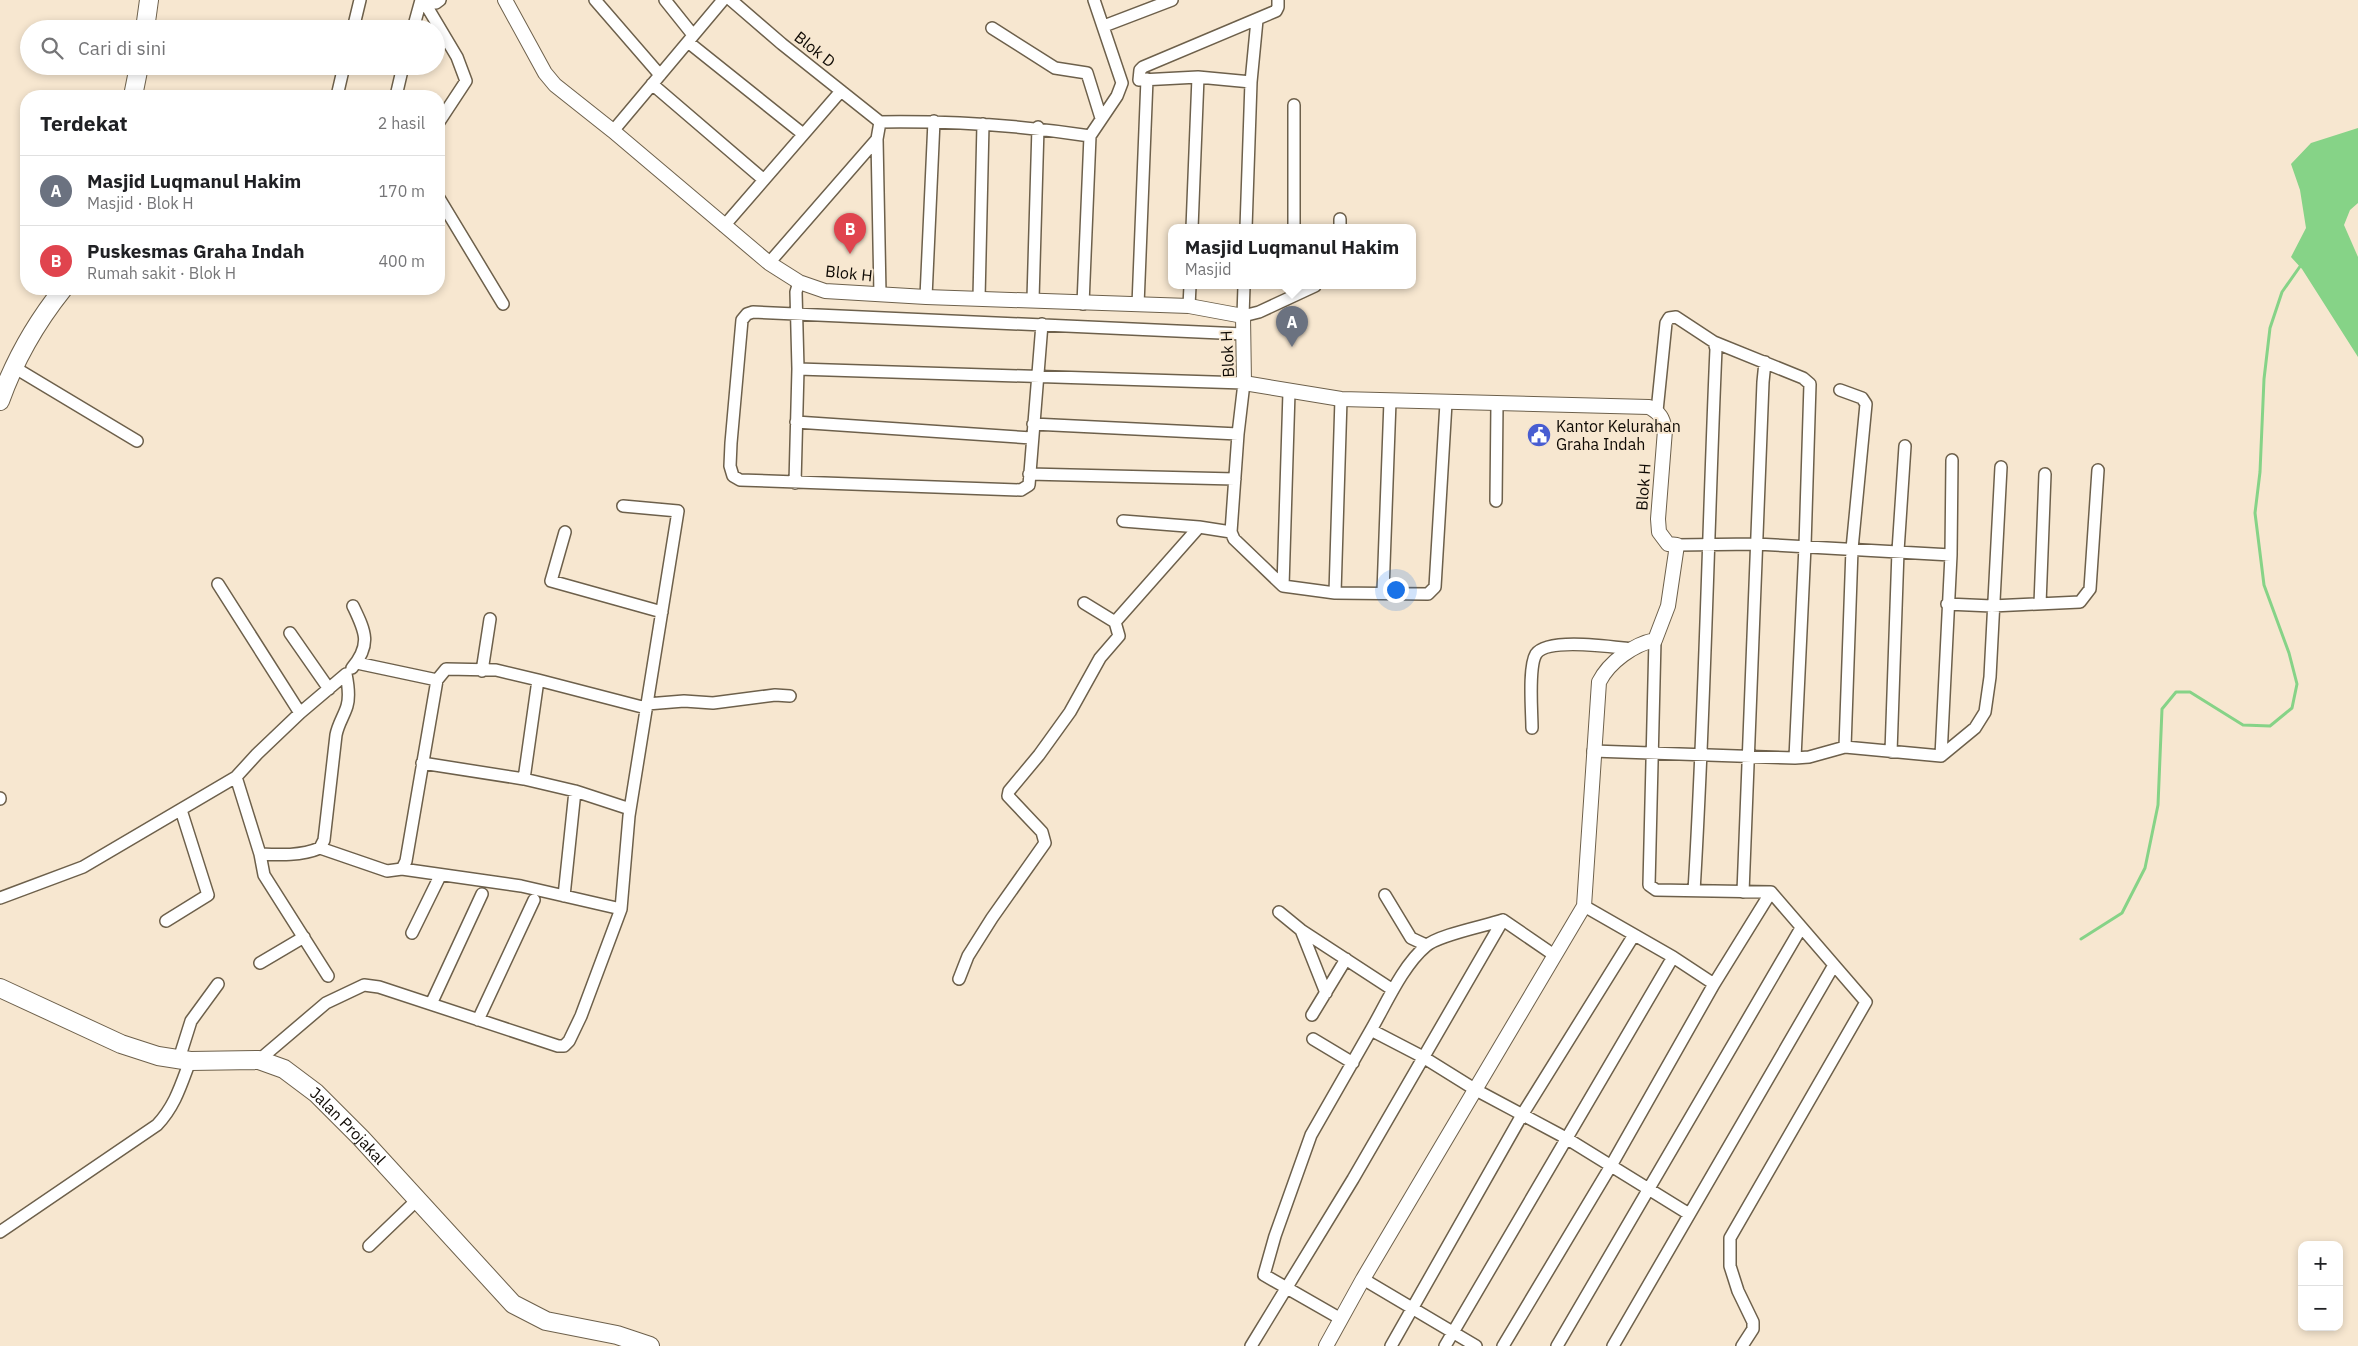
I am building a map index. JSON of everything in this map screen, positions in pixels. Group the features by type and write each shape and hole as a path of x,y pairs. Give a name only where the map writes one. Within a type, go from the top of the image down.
{"main road":[{"path":"147,20 149,0"},
{"path":"134,90 137,75"},
{"path":"0,401 12,366 29,337 59,295"},
{"name":"Jalan Projakal","path":"0,988 121,1044 158,1056 184,1060 259,1060 284,1069 316,1092 361,1138 513,1304 546,1321 617,1335 650,1346"}],"street":[{"path":"355,20 360,0"},
{"path":"416,20 422,0"},
{"path":"422,0 434,20"},
{"path":"428,0 436,2 440,0"},
{"name":"Blok H","path":"505,0 545,74 555,86 613,130 768,263 798,282 825,291 926,297 1034,299 1083,304 1189,306 1242,316 1244,384 1289,392 1341,399 1649,407 1657,411 1664,420 1665,430 1658,519 1659,532 1668,544 1677,545"},
{"path":"595,0 660,75"},
{"path":"665,0 691,38 802,134"},
{"path":"613,130 723,0"},
{"name":"Blok D","path":"731,0 782,44 880,122"},
{"path":"1083,304 1090,136 1117,96 1122,82 1094,0"},
{"path":"1104,26 1172,0"},
{"path":"1138,305 1143,80 1140,70 1143,67 1276,12 1278,0"},
{"path":"1246,224 1251,82 1257,20"},
{"path":"992,28 1054,68 1087,73 1102,118"},
{"path":"445,37 465,73 466,81 445,113"},
{"path":"338,90 342,75"},
{"path":"397,90 401,75"},
{"path":"1122,82 1198,77 1251,82"},
{"path":"1192,224 1198,77"},
{"path":"652,84 764,180"},
{"path":"724,226 841,91"},
{"path":"1294,105 1294,224"},
{"path":"880,294 877,139 880,122 934,121 1038,127 1090,136"},
{"path":"926,297 934,121"},
{"path":"979,298 983,124"},
{"path":"1034,299 1038,127"},
{"path":"768,263 877,139"},
{"path":"445,208 503,304"},
{"path":"795,483 798,369 796,292 798,282"},
{"path":"1189,306 1190,289"},
{"path":"1244,289 1242,316 1259,312 1294,290"},
{"path":"1042,324 1029,485 1020,490 795,483 740,480 733,476 730,466 730,443 742,320 747,314 753,312 798,313 1042,324 1243,334"},
{"path":"1657,411 1666,323 1669,318 1676,317 1683,320 1714,342 1803,378 1810,384 1795,758"},
{"path":"1694,891 1702,754 1707,544 1716,349 1714,342"},
{"path":"1743,892 1762,382 1765,362"},
{"path":"12,366 137,442"},
{"path":"798,369 1244,384 1238,434 1231,532 1241,548 1283,586 1335,593 1383,592 1428,594 1435,587 1446,403"},
{"path":"1840,390 1862,398 1866,404 1852,549 1845,747"},
{"path":"1283,586 1289,392"},
{"path":"1335,593 1341,399"},
{"path":"1383,592 1390,401"},
{"path":"1496,501 1497,404"},
{"path":"796,422 1032,438"},
{"path":"1033,424 1238,434"},
{"path":"1891,752 1898,551 1905,446"},
{"path":"1940,756 1951,555 1952,460"},
{"path":"1594,750 1795,758 1809,757 1845,747 1940,756 1975,728 1985,712 1990,677 1992,606 2001,467"},
{"path":"1947,604 1992,606 2080,602 2090,589 2098,470"},
{"path":"1029,474 1235,479"},
{"path":"2040,604 2045,474"},
{"path":"259,1060 326,1003 364,986 379,987 558,1046 564,1046 569,1041 581,1016 621,909 630,809 678,511 623,506"},
{"path":"1124,521 1199,527 1231,532"},
{"path":"1115,622 1199,527"},
{"path":"565,532 550,581 662,612"},
{"path":"1771,892 1656,890 1649,885 1656,640 1668,606 1677,545 1756,544 1951,555"},
{"path":"218,584 300,714"},
{"path":"959,979 968,956 992,918 1045,843 1042,832 1008,796 1009,791 1039,755 1070,712 1100,658 1119,636 1115,622 1084,603"},
{"path":"0,898 83,866 236,777 257,754 357,663 362,655 365,632 353,606"},
{"path":"482,670 490,619"},
{"path":"290,633 329,689"},
{"path":"1326,1346 1363,1278 1584,906 1599,682 1604,672 1632,649 1656,640"},
{"path":"1532,728 1533,668 1536,655 1541,650 1547,647 1581,644 1632,649"},
{"path":"357,663 437,680"},
{"path":"402,869 406,861 437,680 446,668 496,670 646,706 684,701 713,703 775,695 790,696"},
{"path":"260,854 286,855 312,852 320,848 324,840 338,724 347,706 346,674"},
{"path":"524,779 538,680"},
{"path":"422,763 524,779 575,790 630,809"},
{"path":"236,777 260,854 264,875 328,976"},
{"path":"564,896 575,790"},
{"path":"166,921 208,895 181,810"},
{"path":"320,848 387,871 402,869 440,876 522,886 621,909"},
{"path":"412,933 440,876"},
{"path":"1742,1346 1753,1329 1753,1322 1738,1291 1730,1266 1730,1238 1865,1006 1864,998 1771,892"},
{"path":"1503,1346 1612,1164 1714,984 1771,892"},
{"path":"431,1004 482,894"},
{"path":"1385,895 1411,938 1426,944"},
{"path":"478,1020 534,900"},
{"path":"1584,906 1673,957 1714,984"},
{"path":"1279,912 1301,930 1393,990"},
{"path":"1503,920 1554,956"},
{"path":"1341,1319 1264,1275 1275,1236 1311,1135 1393,990 1426,944 1503,920"},
{"path":"1251,1346 1503,920"},
{"path":"1557,1346 1801,928"},
{"path":"1301,930 1326,993"},
{"path":"1391,1346 1522,1115 1634,935"},
{"path":"260,963 304,937"},
{"path":"1445,1346 1673,957"},
{"path":"1312,1015 1346,959"},
{"path":"1613,1346 1834,965"},
{"path":"0,1232 157,1125 169,1112 174,1102 191,1020 218,984"},
{"path":"1371,1030 1423,1057 1476,1090 1612,1164 1649,1190 1689,1214"},
{"path":"1313,1038 1353,1063"},
{"path":"369,1246 417,1200"},
{"path":"1363,1278 1476,1346"}],"shaded area":[{"path":"2358,128 2358,203 2350,210 2344,225 2358,257 2358,357 2302,269 2291,257 2306,228 2300,190 2291,164 2311,143"}],"waterway":[{"path":"2081,939 2122,913 2145,868 2158,805 2162,709 2176,692 2190,692 2243,725 2270,726 2292,708 2297,684 2289,653 2264,585 2255,513 2260,472 2264,379 2270,328 2282,292 2301,265"}],"place":[{"name":"Puskesmas Graha Indah","path":"850,254"},
{"name":"Masjid Luqmanul Hakim","path":"1292,347"},
{"name":"Kantor Kelurahan Graha Indah","path":"1539,435"}]}
